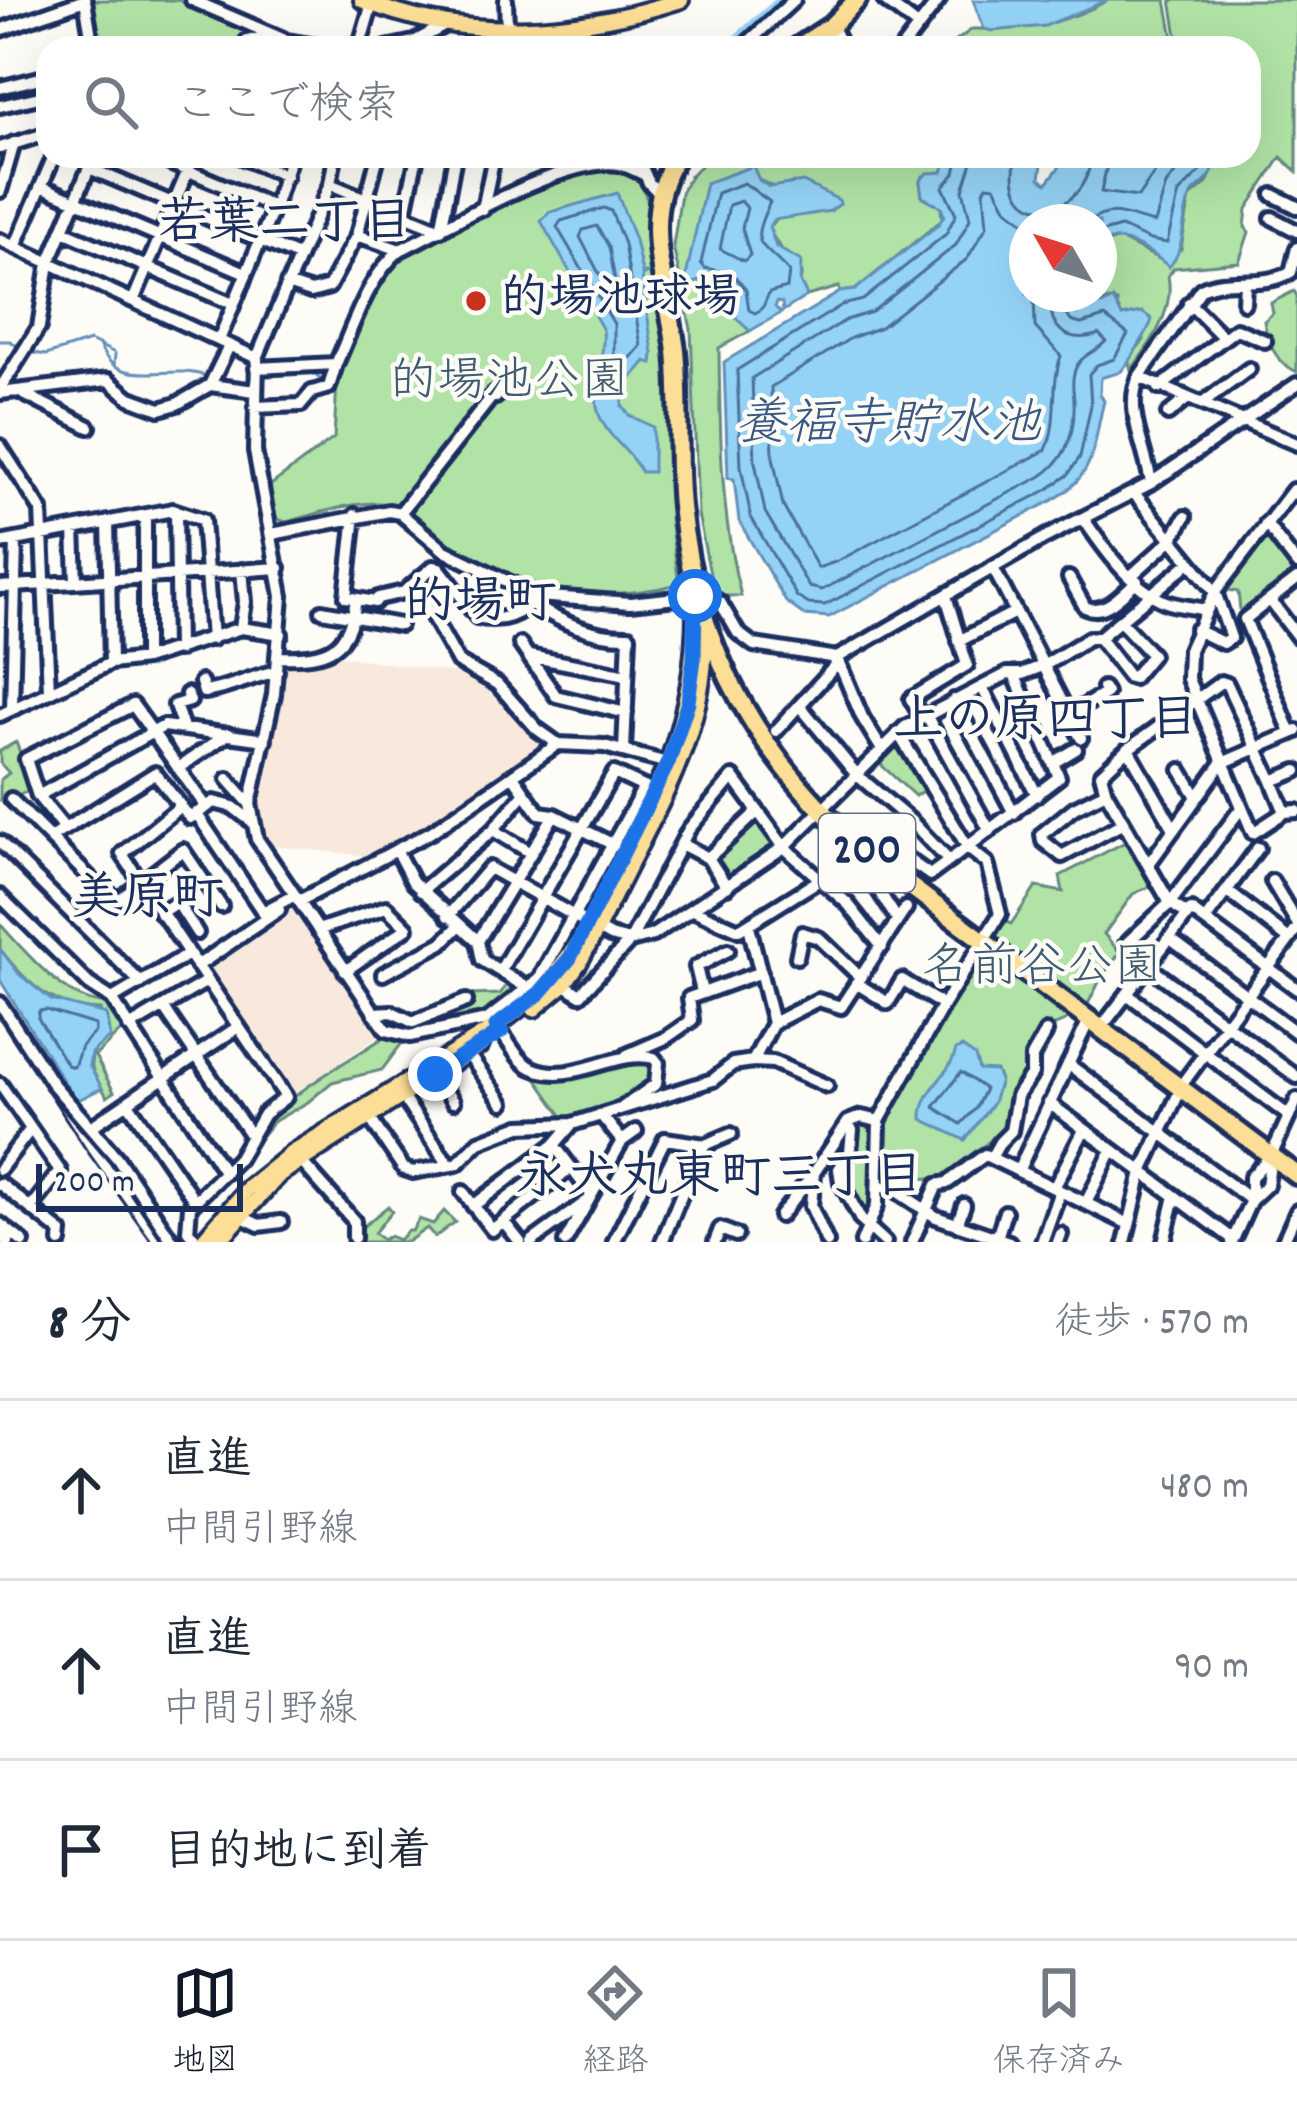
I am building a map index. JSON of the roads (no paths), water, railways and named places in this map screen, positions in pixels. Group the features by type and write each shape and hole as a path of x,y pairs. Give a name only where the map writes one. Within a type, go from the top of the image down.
{"highway":[{"path":"815,36 857,0"},
{"path":"841,36 868,0"},
{"name":"200","path":"673,168 664,197 664,239 686,356 698,596 731,684 771,735"},
{"name":"200","path":"664,197 680,168"},
{"name":"200","path":"698,596 771,735 820,811 872,857 1297,1175"}],"main road":[{"path":"368,1 447,24 506,30 596,22 681,0"},
{"path":"200,1242 296,1156 564,984 619,848 649,789 673,764 688,702 698,596"},
{"path":"700,692 704,621"},
{"path":"365,1111 468,1054 554,977 570,958 673,764 707,680 716,675 731,684"},
{"path":"218,1242 234,1212"}],"street":[{"path":"0,29 85,0 91,36"},
{"path":"506,0 506,30"},
{"path":"755,36 794,0"},
{"path":"884,0 919,27"},
{"path":"912,36 939,0"},
{"path":"195,1 276,36"},
{"path":"361,36 368,1"},
{"path":"425,36 447,24"},
{"path":"545,28 551,36"},
{"path":"0,88 36,79"},
{"path":"0,106 36,98"},
{"path":"0,148 36,137"},
{"path":"0,191 14,143"},
{"path":"15,247 49,168"},
{"path":"0,391 38,327 49,263 89,168"},
{"path":"104,168 174,204 298,256"},
{"path":"181,168 274,207"},
{"path":"133,302 189,168"},
{"path":"267,168 286,176"},
{"path":"210,385 233,304 288,168"},
{"path":"331,168 330,184 256,363 255,451 279,568 281,634 250,804 257,838 386,1030 410,1036 495,1026 588,922"},
{"path":"287,284 311,292 328,287 357,235 375,168"},
{"path":"405,212 414,168"},
{"path":"441,230 453,168"},
{"path":"483,209 492,168"},
{"path":"570,172 571,168"},
{"path":"255,406 301,406 312,392 328,387 374,279 400,250 538,181 595,168"},
{"path":"629,168 645,175"},
{"path":"642,168 664,197"},
{"path":"330,184 441,230"},
{"path":"41,186 246,273"},
{"path":"1273,195 1297,207"},
{"path":"1271,218 1297,231"},
{"path":"62,231 233,304"},
{"path":"357,235 400,250"},
{"path":"0,240 224,343 256,363 336,364"},
{"path":"1151,483 1132,409 1132,392 1139,377 1190,303 1212,284 1269,282 1294,272 1297,248"},
{"path":"1244,303 1246,284"},
{"path":"1190,303 1224,338"},
{"path":"1160,388 1236,329 1265,341"},
{"path":"1203,404 1250,369"},
{"path":"1139,377 1297,444"},
{"path":"0,391 108,380 130,398 160,409 210,385 255,391"},
{"path":"673,764 624,750 558,744 537,729 497,685 458,662 415,579 439,568 477,617 499,621 534,600 630,603 698,596 720,602 738,633 754,644 837,658 1151,483 1297,384"},
{"path":"17,391 89,427"},
{"path":"400,513 494,394 496,398"},
{"path":"1168,414 1188,398"},
{"path":"0,446 5,466 41,510 49,691"},
{"path":"1267,864 1186,666 1196,630 1215,592 1293,490 1297,494"},
{"path":"1133,493 1215,592 1232,638 1223,643 1196,630"},
{"path":"176,511 178,650"},
{"path":"0,543 176,511 203,520 212,639"},
{"path":"272,534 378,511 400,513 445,550 534,600 568,625 629,635 624,750"},
{"path":"355,515 346,597 375,602 416,585"},
{"path":"145,516 146,659"},
{"path":"1084,518 1106,552 1153,594 1170,604 1205,610"},
{"path":"1070,578 1084,607 1106,607 1172,539 1185,518"},
{"path":"108,522 111,663"},
{"path":"1266,524 1297,564"},
{"path":"74,529 76,581"},
{"path":"16,540 6,712 111,663 146,659 241,628 281,634"},
{"path":"448,916 489,868 610,936 630,941 653,935 784,847 898,733 979,688 1045,665 1089,638 1099,638 1190,562"},
{"path":"0,587 279,568"},
{"path":"992,568 1045,665 1079,744 1053,763"},
{"path":"241,628 242,570"},
{"path":"1148,865 1222,763 1294,732 1245,619 1297,579"},
{"path":"946,596 967,665 1036,795"},
{"path":"278,657 331,651 350,633 356,599"},
{"path":"1270,600 1297,636"},
{"path":"321,611 400,625"},
{"path":"959,641 1015,612"},
{"path":"1099,638 1129,681 1152,655 1120,622"},
{"path":"520,644 556,696 626,713"},
{"path":"529,656 627,675"},
{"path":"771,735 835,666 837,658"},
{"path":"837,658 882,750"},
{"path":"967,665 911,699 990,831"},
{"path":"201,682 204,692 214,691 277,671"},
{"path":"910,821 886,844 930,875 1059,777 1014,674"},
{"path":"1187,914 1170,902 1106,792 1101,774 1196,698 1221,682 1227,684 1291,812 1253,833"},
{"path":"169,689 183,728"},
{"path":"1069,715 1106,693"},
{"path":"175,705 190,701 188,694"},
{"path":"954,700 1014,813"},
{"path":"65,829 38,796 26,760 81,724 134,704 263,912 430,832 558,744"},
{"path":"800,706 857,775 949,860"},
{"path":"38,796 164,726 265,740"},
{"path":"862,1242 879,1186 879,1121 1000,914 987,862 969,849 898,733"},
{"path":"184,764 228,734"},
{"path":"1128,748 1174,829"},
{"path":"1181,770 1197,797"},
{"path":"1272,781 1297,771"},
{"path":"50,838 155,773 190,818 201,809 226,804 251,820"},
{"path":"500,971 614,773 649,789"},
{"path":"513,776 539,813 554,815 619,848"},
{"path":"564,984 580,994 630,941 681,844 733,777 784,847 848,904 882,947"},
{"path":"228,779 250,804"},
{"path":"1106,792 1073,808 1042,834 1043,841 1062,856 1124,823"},
{"path":"421,891 493,830 523,795"},
{"path":"11,800 104,892 120,899 182,850 221,906"},
{"path":"181,806 122,854 286,1097 264,1114 238,1159 195,1201 187,1216 188,1231 200,1242"},
{"path":"1126,944 1170,902 1242,807"},
{"path":"708,858 758,811"},
{"path":"478,941 554,815"},
{"path":"493,830 531,853"},
{"path":"0,842 141,983"},
{"path":"681,844 708,858 727,887"},
{"path":"1205,920 1258,848"},
{"path":"396,850 421,891 478,941 482,960 529,989"},
{"path":"693,910 734,930 749,926 821,879 843,855 902,913 894,932 841,1007 818,1000 773,1023 753,1060"},
{"path":"1272,881 1294,930"},
{"path":"1227,892 1294,930"},
{"path":"0,896 89,984 112,999 225,1173"},
{"path":"197,966 297,898"},
{"path":"160,913 177,902 197,933"},
{"path":"317,930 386,907 407,928 345,971"},
{"path":"1018,1171 1091,1022 1127,994 1191,910 1297,989"},
{"path":"383,974 442,943 459,926"},
{"path":"749,926 773,1023"},
{"path":"1125,1242 1142,1172 1182,1088 1294,930"},
{"path":"797,957 802,933 819,938 858,980 888,1003 902,980 943,1005"},
{"path":"1168,938 1297,1034"},
{"path":"702,992 696,967 728,950"},
{"path":"112,999 189,954"},
{"path":"1148,966 1297,1077"},
{"path":"620,1061 692,1020 688,998 760,972"},
{"path":"129,1027 207,981"},
{"path":"1127,994 1289,1116"},
{"path":"374,1013 392,1012 413,1022 466,1000"},
{"path":"0,1003 52,1083 91,1127 173,1242"},
{"path":"164,1008 249,1133"},
{"path":"495,1026 524,1063 546,1072 649,1056 658,1063 652,1090 623,1107"},
{"path":"91,1127 238,1027"},
{"path":"992,1158 1012,1131 1017,1096 1032,1075 1032,1058 1046,1033"},
{"path":"468,1054 503,1103"},
{"path":"365,1111 404,1169 412,1172 457,1164 476,1137 520,1126 572,1124 713,1080 733,1064 773,1062 827,1086"},
{"path":"1068,1064 1251,1199"},
{"path":"435,1074 453,1102"},
{"path":"1,1088 60,1171 31,1208"},
{"path":"401,1095 449,1166"},
{"path":"1049,1103 1232,1240 1251,1199 1267,1186 1271,1156 1297,1099"},
{"path":"128,1103 195,1201"},
{"path":"601,1115 622,1141"},
{"path":"780,1216 848,1122 861,1117 879,1121"},
{"path":"473,1206 554,1145 572,1124"},
{"path":"0,1169 30,1130"},
{"path":"852,1130 850,1152 839,1168 841,1182 869,1230 885,1242"},
{"path":"1042,1242 1057,1189 1084,1130"},
{"path":"565,1242 622,1141 635,1131"},
{"path":"663,1241 697,1156 705,1145 731,1134"},
{"path":"614,1242 665,1138 705,1145"},
{"path":"554,1145 589,1198"},
{"path":"1087,1203 1112,1150"},
{"path":"912,1242 937,1185 947,1183 985,1155 1129,1224"},
{"path":"296,1156 354,1221 354,1238"},
{"path":"463,1192 492,1236 571,1168"},
{"path":"814,1173 811,1206 826,1242"},
{"path":"0,1184 61,1232 59,1242"},
{"path":"879,1186 998,1240 1006,1212"},
{"path":"1167,1240 1175,1196"},
{"path":"530,1242 589,1198"},
{"path":"952,1242 964,1204"},
{"path":"1282,1242 1297,1211"},
{"path":"234,1212 259,1225 281,1222"},
{"path":"504,1222 520,1242"},
{"path":"0,1224 23,1242"},
{"path":"253,1242 259,1225"},
{"path":"715,1242 720,1229 736,1235"},
{"path":"0,1236 8,1242"}],"water":[{"path":"973,0 1108,0 1045,26 992,31 984,29"},
{"path":"754,168 769,187 803,182 839,200 830,211 773,220 769,227 776,247 801,261 800,282 807,296 783,311 782,303 777,302 781,313 750,331 736,318 735,295 724,282 684,286 706,183"},
{"name":"養福寺貯水池","path":"944,168 1041,168 1040,178 1047,183 1059,168 1214,168 1191,196 1181,244 1169,267 1150,252 1117,240 1117,204 1009,204 1009,312 1117,312 1117,307 1122,316 1142,312 1152,319 1123,369 1101,378 1104,401 1086,469 1053,500 829,617 804,615 786,602 739,521 734,479 728,478 724,362 840,292 855,290 938,225 944,215 941,207 922,196 920,181 927,173"},
{"path":"617,193 642,273 648,273 642,276 653,354 652,364 646,361 624,387 622,406 653,427 653,472 641,472 600,417 596,396 603,330 541,221 550,212"},
{"path":"0,949 20,975 51,1000 106,1014 110,1037 91,1053 89,1065 102,1088 76,1101 0,980"},
{"path":"962,1047 975,1056 979,1070 996,1071 1000,1080 993,1103 965,1140 922,1119 926,1099"}],"waterway":[{"path":"742,36 783,0"},
{"path":"0,341 20,348"},
{"path":"29,352 46,355 90,341 115,353 114,366"},
{"path":"99,344 107,359 131,372 205,376"},
{"path":"309,370 325,383"}],"tram line":[{"path":"0,1017 152,1242"}],"place":[{"name":"的場池球場","path":"476,301"}],"district":[{"name":"若葉二丁目","path":"285,227"},
{"name":"的場町","path":"480,606"},
{"name":"上の原四丁目","path":"1046,724"},
{"name":"美原町","path":"147,902"},
{"name":"永犬丸東町三丁目","path":"720,1181"}],"park label":[{"name":"的場池公園","path":"509,384"},
{"name":"名前谷公園","path":"1042,970"}]}
